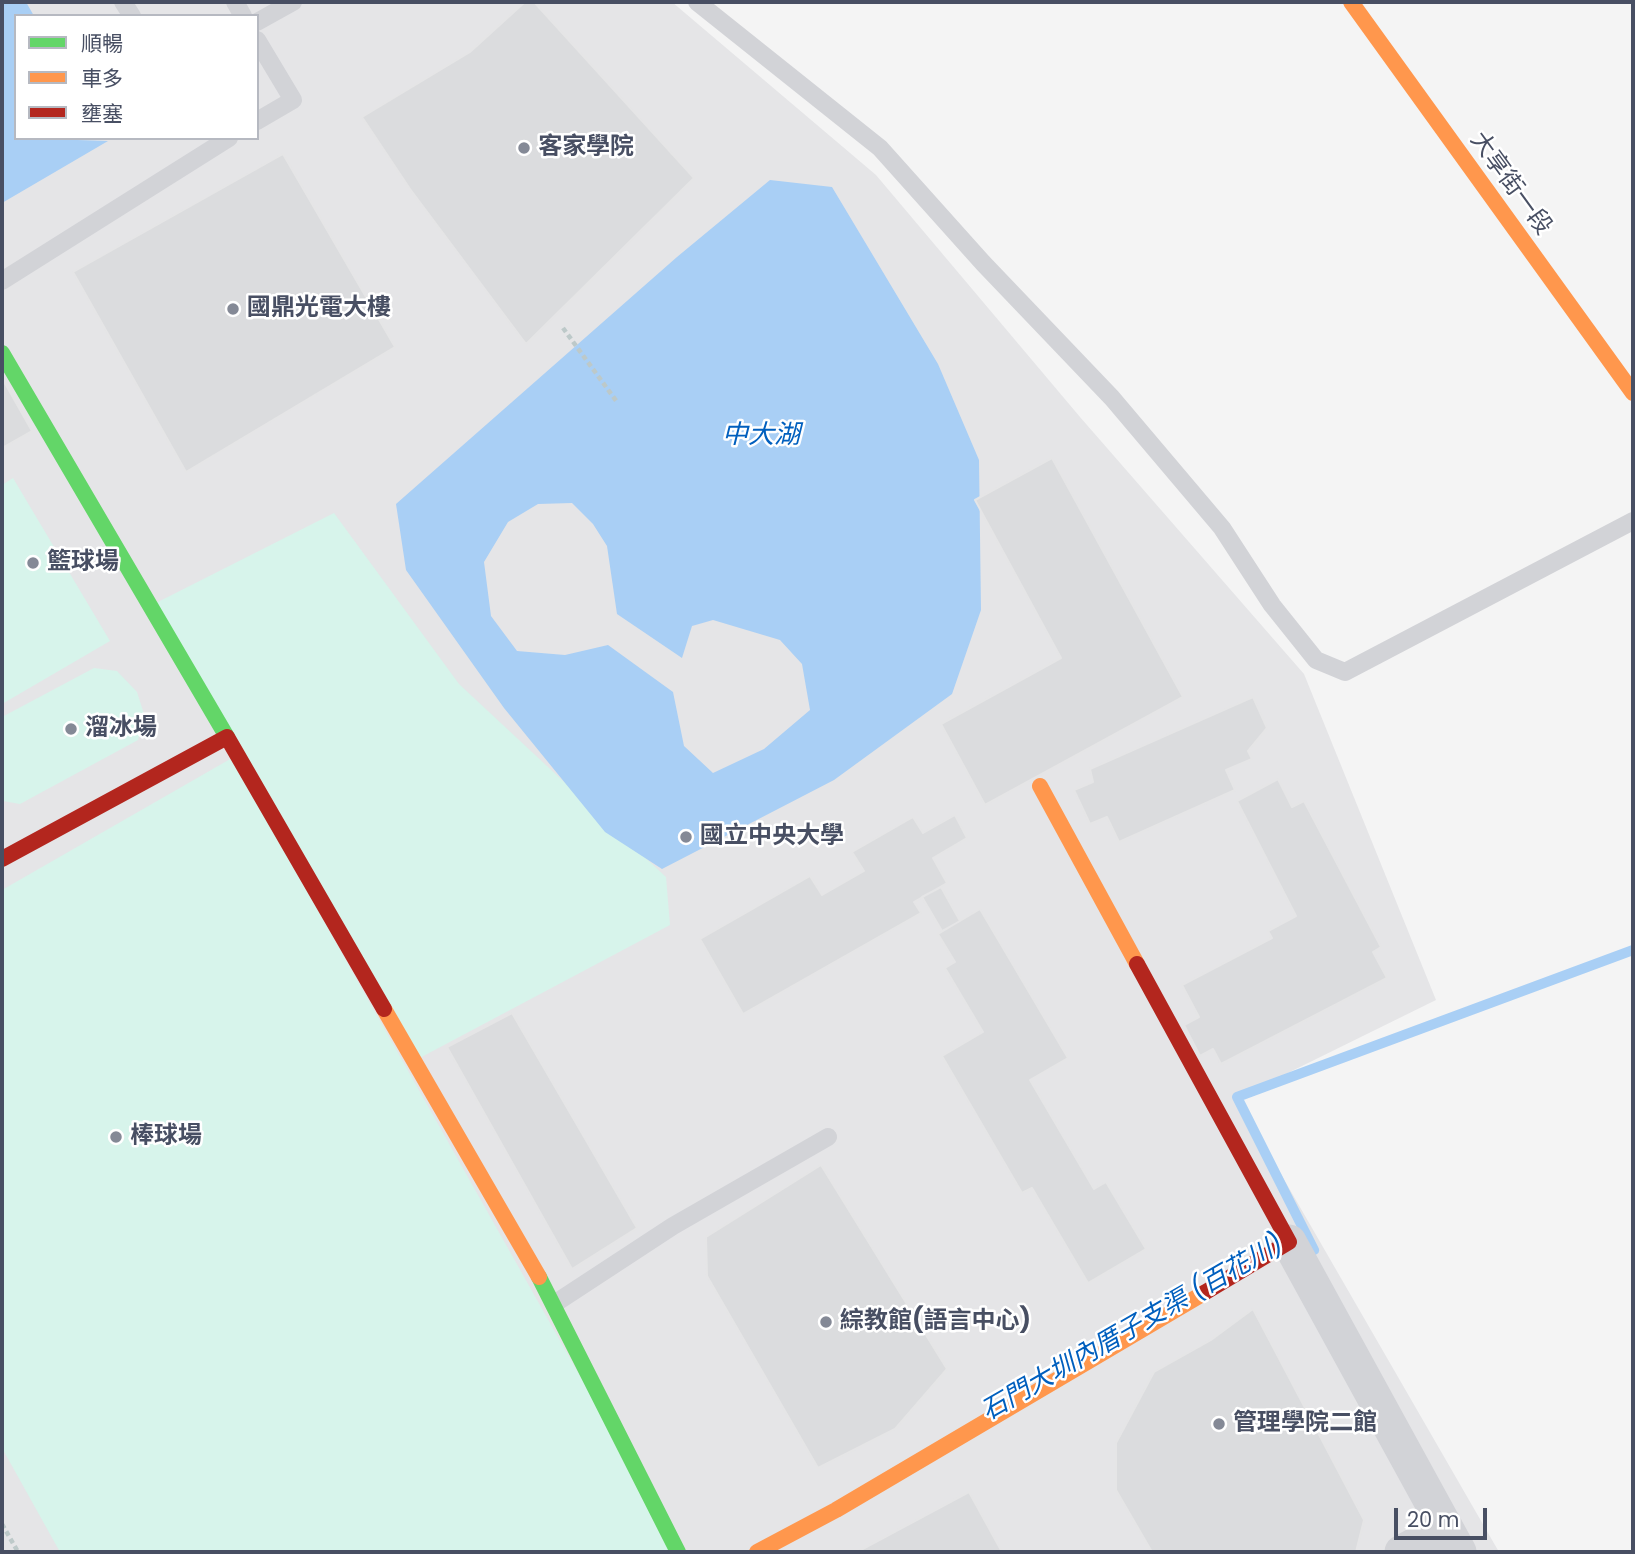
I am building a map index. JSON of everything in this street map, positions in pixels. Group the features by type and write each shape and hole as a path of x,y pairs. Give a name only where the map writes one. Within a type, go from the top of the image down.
{"street":[{"name":"大享街一段","path":"1351,2 1633,393"},
{"path":"2,354 227,737 554,1304 678,1552"},
{"path":"2,859 227,737"},
{"path":"1040,786 1453,1540 1402,1552"},
{"path":"757,1552 836,1510 1289,1242"}],"lane":[{"path":"259,21 293,2"},
{"path":"697,2 880,148 983,263 1112,398 1222,528 1272,606 1316,660 1345,672 1633,521"},
{"path":"259,43 293,100 259,120"},
{"path":"2,281 207,144"},
{"path":"554,1304 673,1226 828,1137"}],"path":[{"path":"563,328 617,402"},
{"path":"2,1524 18,1552"}],"shaded area":[{"name":"國立中央大學","path":"2,2 672,2 876,175 1080,417 1304,674 1436,1000 1237,1098 1499,1552 2,1552"}],"green space":[{"name":"籃球場","path":"13,478 110,641 2,704 2,485"},
{"path":"334,513 459,684 666,877 670,925 414,1061 150,606"},
{"name":"溜冰場","path":"94,668 117,671 137,692 144,714 138,740 20,804 3,801 2,717"},
{"path":"232,758 679,1552 60,1552 2,1448 2,890"}],"water":[{"path":"2,2 26,2 33,14 14,14 14,140 108,141 2,203"},
{"name":"中大湖","path":"770,180 832,187 938,364 979,460 981,610 952,694 834,780 662,869 605,832 504,708 406,570 396,504 677,257","holes":["572,503 593,524 607,546 617,614 682,658 692,626 713,620 780,640 802,664 810,710 764,749 713,773 684,746 673,692 608,645 565,655 517,651 491,616 484,562 508,522 538,504"]}],"building":[{"name":"客家學院","path":"525,2 534,2 694,178 526,344 410,189 362,117 470,52"},
{"name":"國鼎光電大樓","path":"283,154 395,347 186,472 73,272"},
{"path":"2,378 32,431 2,448"},
{"path":"1052,458 1183,697 985,805 941,724 1061,658 975,500"},
{"path":"1253,697 1267,728 1248,751 1252,759 1226,770 1235,790 1119,842 1107,817 1090,824 1074,790 1093,782 1090,769"},
{"path":"1278,779 1292,807 1304,801 1381,947 1373,952 1387,978 1221,1064 1213,1049 1200,1056 1184,1025 1199,1017 1182,985 1272,938 1268,931 1296,916 1237,801"},
{"path":"955,815 967,838 933,858 947,883 914,902 921,913 743,1014 700,939 810,876 822,895 864,871 852,852 913,817 923,833"},
{"path":"941,887 960,921 942,931 922,897"},
{"path":"980,909 1068,1058 1030,1080 1094,1189 1106,1182 1146,1249 1088,1283 1032,1188 1022,1193 942,1056 983,1032 945,968 955,962 938,934"},
{"path":"512,1013 637,1228 572,1269 447,1047"},
{"name":"綜教館(語言中心)","path":"821,1165 947,1369 895,1429 818,1468 707,1276 706,1237"},
{"name":"管理學院二館","path":"1253,1309 1364,1520 1356,1552 1152,1552 1116,1490 1116,1443 1154,1372 1211,1340"},
{"path":"969,1492 1002,1552 857,1552"}],"waterway":[{"name":"石門大圳內厝子支渠 (百花川)","path":"1304,1256 1314,1250 1237,1097 1633,950"}],"traffic: fast":[{"path":"2,353 227,737"},
{"path":"539,1277 678,1552"}],"traffic: slow":[{"path":"1351,2 1633,393"},
{"path":"1040,786 1137,964"},
{"path":"384,1009 539,1277"},
{"path":"757,1552 836,1510 1204,1293"}],"traffic: jam":[{"path":"2,859 227,737 384,1009"},
{"path":"1137,964 1289,1242 1204,1293"}],"place":[{"name":"客家學院","path":"524,148"},
{"name":"國鼎光電大樓","path":"233,309"},
{"name":"籃球場","path":"33,563"},
{"name":"溜冰場","path":"71,729"},
{"name":"國立中央大學","path":"686,837"},
{"name":"棒球場","path":"116,1137"},
{"name":"綜教館(語言中心)","path":"826,1322"},
{"name":"管理學院二館","path":"1219,1424"}]}
